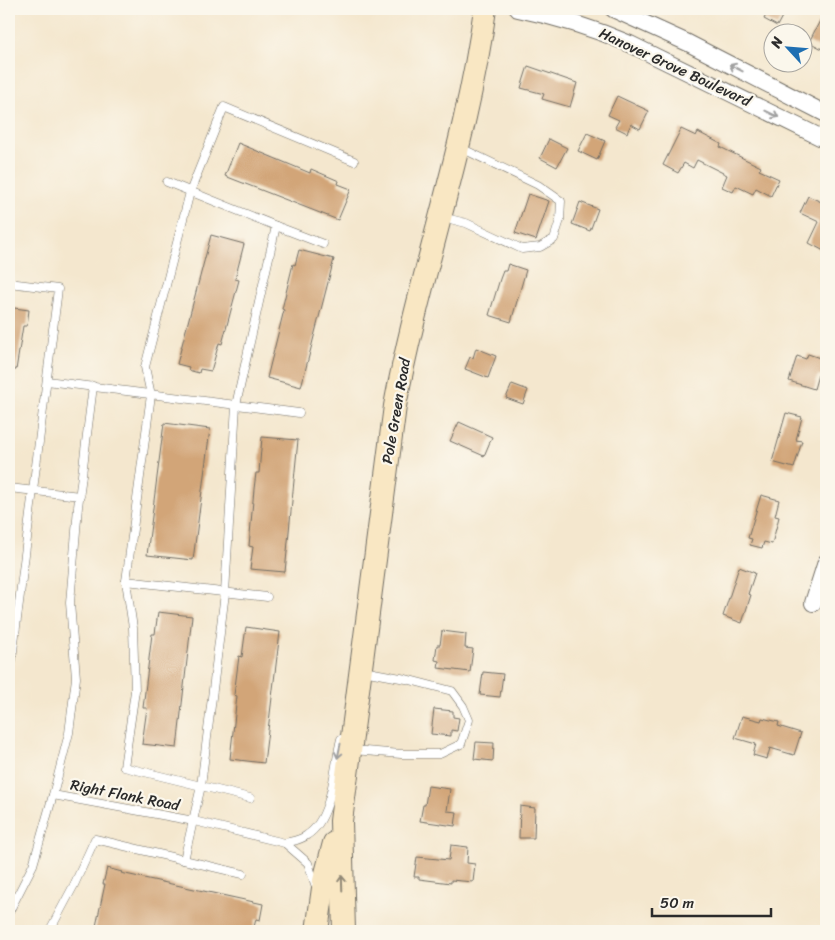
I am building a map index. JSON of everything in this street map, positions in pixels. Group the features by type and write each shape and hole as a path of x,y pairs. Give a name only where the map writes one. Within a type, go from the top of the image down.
{"main road":[{"name":"Pole Green Road","path":"344,931 341,820 346,742 360,670 395,406 403,361 459,146 485,9"},
{"name":"Pole Green Road","path":"317,931 324,881 341,820"}],"street":[{"name":"Hanover Grove Boulevard","path":"518,9 563,19 602,32 826,140"},
{"name":"Hanover Grove Boulevard","path":"614,9 688,43 826,114"},
{"path":"813,603 826,562"}],"lane":[{"path":"250,798 124,767 135,691 132,628 126,581 152,395 145,367 190,192 224,108 354,161"},
{"path":"440,217 466,223 522,249 540,248 554,239 560,220 561,201 538,185 459,146"},
{"path":"166,182 323,244"},
{"path":"184,860 201,786 225,593 236,405 276,226"},
{"path":"9,282 58,288 9,683"},
{"path":"47,381 299,412"},
{"path":"53,795 69,733 76,678 70,602 93,386"},
{"path":"9,488 80,496"},
{"path":"126,581 267,597"},
{"path":"285,842 306,836 318,826 346,742 401,754 440,754 462,744 469,720 463,706 452,692 406,679 360,670 345,726"},
{"name":"Right Flank Road","path":"9,912 32,865 53,795 194,822 285,842"},
{"path":"52,931 50,930 96,839 243,874"},
{"path":"285,842 308,863 314,876 320,909"}],"building":[{"path":"769,9 786,9 779,22 770,22 764,19"},
{"path":"826,9 826,51 812,44 812,36"},
{"path":"528,66 577,83 570,107 542,99 544,94 521,88"},
{"path":"617,96 649,111 640,129 631,124 627,133 615,127 619,120 608,115"},
{"path":"681,129 696,136 698,132 721,144 720,147 761,167 759,170 779,179 771,196 756,188 753,194 736,186 733,192 722,187 727,175 697,160 693,168 684,163 678,173 663,165"},
{"path":"587,133 605,141 597,160 578,151"},
{"path":"549,139 567,148 557,167 540,158"},
{"path":"238,143 310,173 311,169 339,181 338,184 351,189 338,220 225,176"},
{"path":"528,194 549,201 536,240 515,233"},
{"path":"808,196 826,204 826,252 809,243 819,222 800,213"},
{"path":"580,202 598,209 590,231 572,224"},
{"path":"211,235 244,244 235,279 239,280 222,344 219,343 211,371 200,369 199,373 188,370 189,367 177,364"},
{"path":"299,250 334,259 301,387 267,378 293,264 295,265"},
{"path":"508,264 526,270 511,322 489,315 500,279 503,271 506,271"},
{"path":"14,308 29,310 27,326 23,326 16,370 9,370 9,311 13,312"},
{"path":"476,348 496,356 488,378 465,369 470,357 473,358"},
{"path":"808,354 826,360 823,376 818,375 814,389 789,381 797,356 806,359"},
{"path":"512,384 528,390 523,404 506,398"},
{"path":"786,413 802,417 796,440 802,441 794,468 772,462"},
{"path":"459,422 492,437 484,456 450,441"},
{"path":"164,423 210,429 193,560 147,555"},
{"path":"262,437 298,440 285,572 250,569 253,547 249,546 254,489 256,473 259,473"},
{"path":"761,495 779,500 775,516 779,517 772,544 764,542 762,548 750,545 752,539 748,538"},
{"path":"739,567 755,573 748,594 751,595 742,623 723,616"},
{"path":"158,612 192,616 177,748 142,744 147,708 143,708 152,634 155,634"},
{"path":"246,627 280,632 264,763 230,759 237,696 234,695 239,656 242,657"},
{"path":"442,631 466,634 465,648 473,649 470,672 438,668 439,661 435,660 437,645 440,645"},
{"path":"483,672 503,674 500,697 480,695"},
{"path":"434,709 453,711 453,717 459,718 457,731 451,730 451,736 431,734"},
{"path":"742,716 761,721 762,718 779,722 778,726 801,733 794,755 770,748 767,759 753,755 756,744 735,738"},
{"path":"476,742 494,743 493,761 474,759"},
{"path":"428,786 450,789 447,811 457,812 455,826 420,821"},
{"path":"520,806 535,808 534,838 519,838"},
{"path":"451,845 468,847 467,863 475,864 473,882 451,880 451,883 414,877 417,857 449,860"},
{"path":"107,868 121,873 263,904 260,920 256,919 253,931 95,931"}]}
